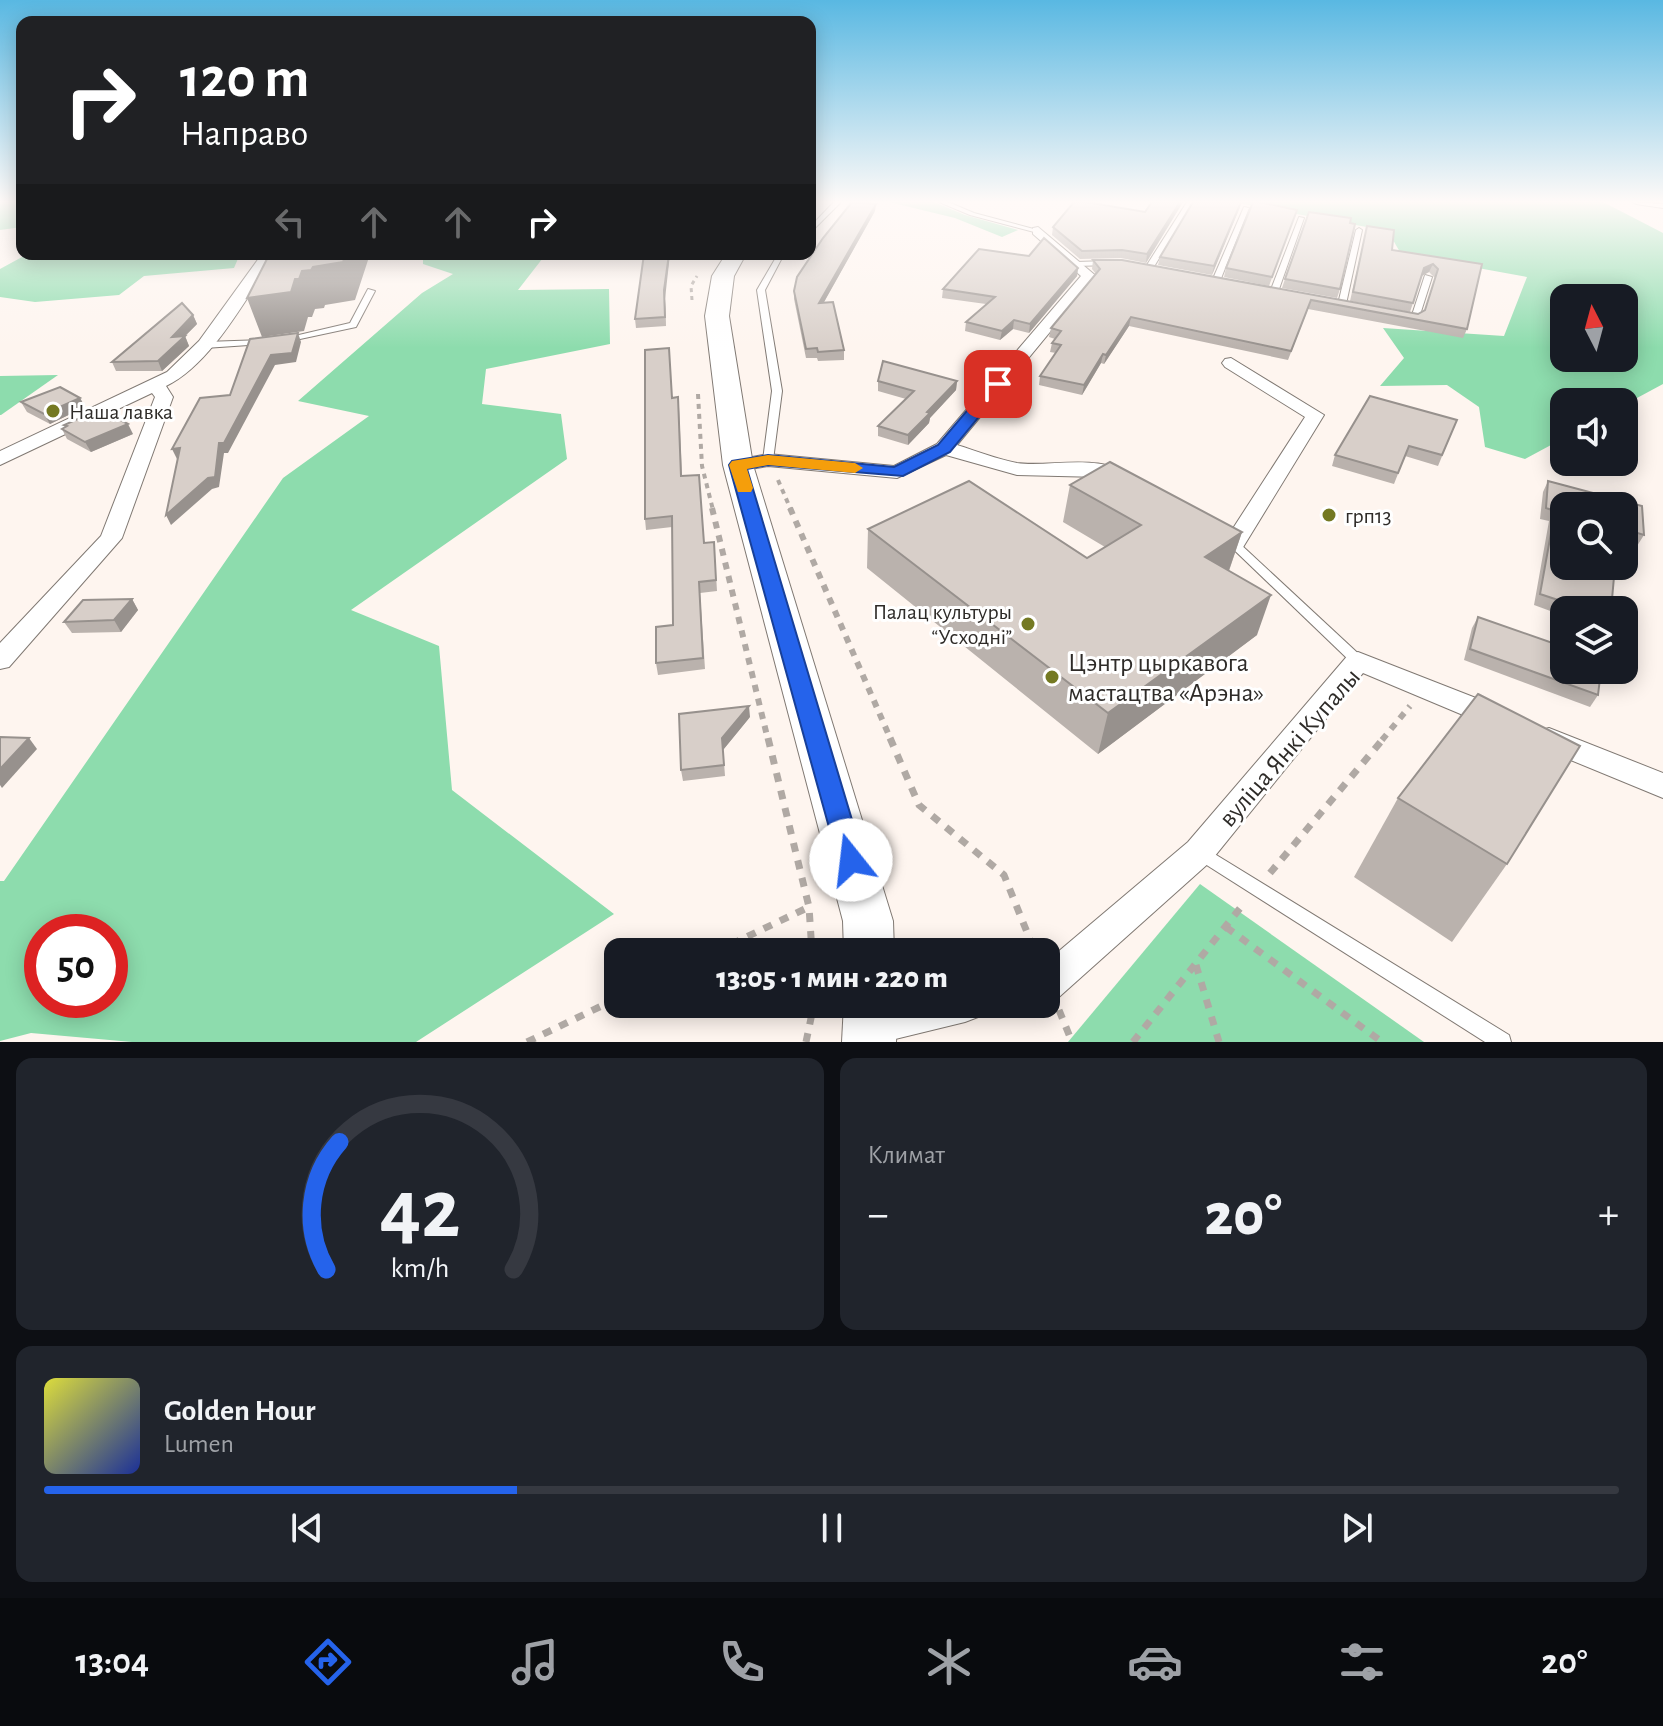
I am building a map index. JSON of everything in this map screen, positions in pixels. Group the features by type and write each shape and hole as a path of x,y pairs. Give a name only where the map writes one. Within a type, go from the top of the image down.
{"main road":[{"path":"720,260 723,276 717,316 868,921 869,938"}],"street":[{"path":"753,463 897,472 944,448 1089,276 1061,251"},
{"path":"0,459 157,386 180,370 205,345 265,260"},
{"path":"1208,530 1234,544 1315,415 1231,363"},
{"path":"0,660 111,538 164,397 157,386"},
{"path":"944,448 1017,469 1104,471 1143,493"},
{"name":"вуліца Янкі Купалы","path":"1060,973 1199,852 1358,661 1663,786"},
{"path":"871,1024 899,1018"}],"lane":[{"path":"1149,268 1160,251"},
{"path":"1216,281 1228,251"},
{"path":"1274,292 1289,251"},
{"path":"1342,304 1354,251"},
{"path":"753,463 777,391 761,290 778,260"},
{"path":"1076,264 1121,263"},
{"path":"1135,265 1162,270"},
{"path":"1401,315 1415,318 1428,277"},
{"path":"1203,278 1230,283"},
{"path":"1259,289 1287,294"},
{"path":"282,341 353,325 371,291"},
{"path":"1328,302 1356,307"},
{"path":"205,345 267,342"},
{"path":"1234,544 1358,661"},
{"path":"1199,852 1502,1042"}],"path":[{"path":"693,316 691,286 719,260"},
{"path":"698,391 702,466 809,907 811,938"},
{"path":"753,463 835,605 919,805 1004,875 1029,938"},
{"path":"1133,1042 1257,888 1425,689"},
{"path":"744,938 809,907"},
{"path":"1226,927 1382,1042"},
{"path":"1196,964 1219,1042"},
{"path":"527,1042 604,1005"},
{"path":"806,1042 811,1018"}],"green space":[{"path":"1399,251 1663,251 1663,384 1638,397 1638,388 1550,388 1550,446 1525,459 1485,447 1479,407 1447,385 1380,386 1404,358 1383,328 1504,336 1527,277 1401,254"},
{"path":"16,260 237,260 234,268 144,276 119,295 35,302 0,297 0,269"},
{"path":"423,260 541,260 518,290 609,289 610,344 486,369 482,404 561,414 567,459 351,610 439,646 452,790 614,914 416,1042 132,1042 31,1033 0,1041 0,881 4,881 283,478 369,416 298,401 422,293 453,274 423,264"},
{"path":"58,375 1,415 0,415 0,376"},
{"path":"1200,884 1424,1042 1068,1042"}],"building":[{"path":"816,251 849,251 819,303 833,302 844,350 818,352 817,348 806,349 794,291 797,277 808,260 816,260"},
{"path":"978,251 1029,256 1033,251 1058,251 1078,268 1030,324 1014,320 1002,331 966,322 995,297 943,289"},
{"path":"1164,251 1220,251 1214,266 1160,257"},
{"path":"1233,251 1282,251 1272,277 1226,268"},
{"path":"1295,251 1349,251 1340,289 1285,279"},
{"path":"1362,251 1396,251 1482,264 1467,329 1311,300 1291,351 1131,317 1084,385 1040,376 1061,345 1052,343 1061,331 1051,328 1100,269 1093,260 1122,260 1418,314 1425,310 1438,269 1433,264 1424,268 1413,303 1353,292"},
{"path":"266,260 344,260 302,271 299,279 295,279 291,292 247,298"},
{"path":"643,260 668,260 664,290 665,317 635,319"},
{"path":"182,303 193,315 172,337 185,336 158,361 112,362"},
{"path":"298,333 292,353 271,355 224,443 219,443 215,477 208,478 166,515 180,448 172,449 200,398 230,395 250,339"},
{"path":"669,348 672,398 678,397 681,476 699,475 704,543 714,542 716,580 699,582 703,658 656,663 656,627 673,625 672,516 645,519 645,350"},
{"path":"883,361 957,381 908,435 878,426 914,391 878,381"},
{"path":"60,387 80,398 44,414 21,402"},
{"path":"1370,396 1457,420 1442,455 1409,446 1398,473 1335,455"},
{"path":"100,409 128,424 85,442 62,429 67,426 64,425"},
{"path":"1110,462 1242,532 1205,557 1271,595 1108,713 868,529 969,481 1087,558 1141,525 1070,485"},
{"path":"1548,481 1589,492 1550,492 1550,509 1546,508"},
{"path":"1638,505 1642,506 1644,535 1638,533"},
{"path":"1550,539 1550,580 1614,580 1612,596 1550,597 1540,594"},
{"path":"132,599 114,620 64,622 83,600"},
{"path":"1478,617 1550,642 1550,678 1470,649"},
{"path":"1567,684 1599,684 1598,695"},
{"path":"1478,694 1580,746 1507,864 1398,798"},
{"path":"749,706 722,738 724,765 681,770 679,714"},
{"path":"0,737 29,738 0,769"}],"slow traffic":[{"path":"744,488 738,465 768,460 855,468"}],"place":[{"name":"Наша лавка","path":"53,411"},
{"name":"грп13","path":"1329,515"},
{"name":"Палац культуры “Усходні”","path":"1028,624"},
{"name":"Цэнтр цыркавога мастацтва «Арэна»","path":"1052,677"}],"route":[{"path":"851,860 738,465 768,460 897,472 944,448 998,384"}]}
